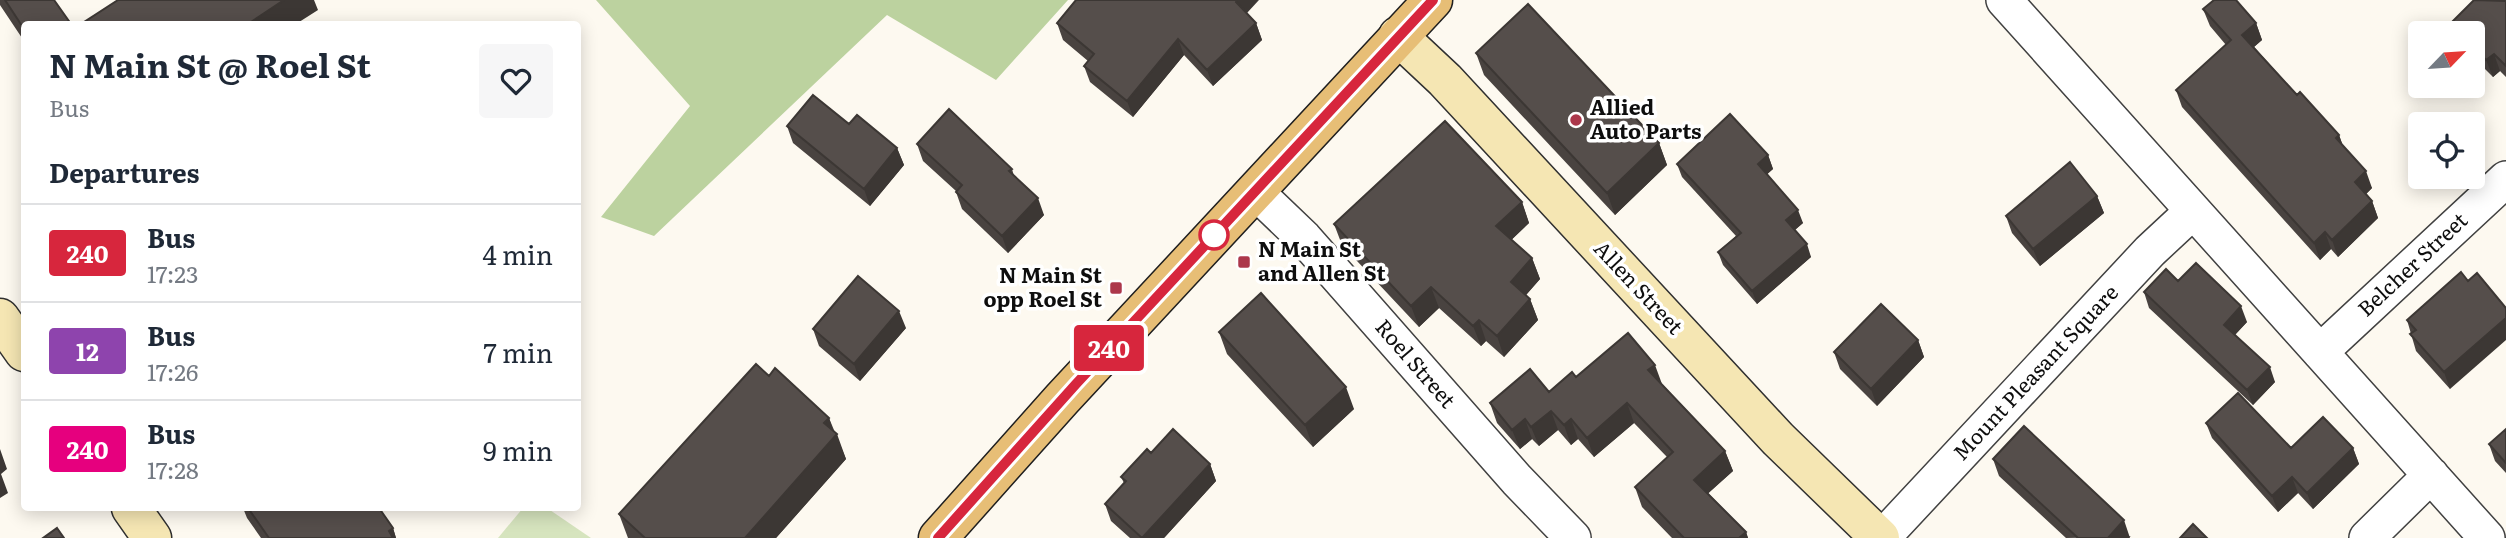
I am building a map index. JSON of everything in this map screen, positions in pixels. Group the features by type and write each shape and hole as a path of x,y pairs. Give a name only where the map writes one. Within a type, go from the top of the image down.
{"main road":[{"path":"938,538 1433,0"}],"street":[{"path":"2004,0 2487,538"},
{"name":"Allen Street","path":"1398,36 1445,80 1778,439 1881,538"},
{"name":"Belcher Street","path":"2320,352 2506,179"},
{"name":"Roel Street","path":"1255,191 1304,238 1526,490 1573,538"},
{"name":"Mount Pleasant Square","path":"1881,538 2150,251 2193,211"},
{"path":"0,318 21,348"},
{"path":"2367,538 2431,475"},
{"path":"133,511 152,538"}],"green space":[{"path":"596,0 1068,0 996,80 887,15 654,236 601,217 690,106"},
{"path":"520,511 551,511 591,538 498,538"}],"building":[{"path":"5,0 54,0 69,21 21,21 21,24"},
{"path":"118,0 284,0 252,21 86,21"},
{"path":"1076,0 1237,0 1256,23 1207,70 1178,39 1127,101 1084,66 1094,54 1057,23"},
{"path":"2214,0 2236,0 2256,23 2242,35 2297,95 2300,92 2339,135 2336,138 2366,171 2355,182 2372,201 2332,240 2325,232 2314,243 2176,90 2231,40 2203,9"},
{"path":"2474,0 2506,1 2506,66 2494,54 2485,59 2485,21 2453,21"},
{"name":"Allied Auto Parts","path":"1528,4 1659,143 1607,193 1476,53"},
{"path":"813,95 849,124 857,115 897,148 864,189 787,126"},
{"path":"949,109 1012,169 1009,171 1038,198 1002,236 956,192 962,185 917,144"},
{"path":"1730,114 1768,155 1758,164 1798,210 1786,220 1807,244 1752,291 1718,252 1741,233 1677,164"},
{"path":"1445,121 1522,202 1496,226 1532,258 1511,282 1530,299 1497,336 1479,320 1473,326 1431,287 1411,306 1334,224"},
{"path":"2070,162 2097,196 2033,249 2006,216"},
{"path":"2196,263 2241,306 2224,325 2270,367 2247,390 2144,292 2166,269 2178,281"},
{"path":"2461,272 2468,281 2477,273 2506,308 2506,318 2444,372 2410,334 2416,330 2407,320"},
{"path":"858,276 899,311 854,364 813,329"},
{"path":"1261,293 1346,387 1305,425 1219,332"},
{"path":"1881,304 1918,340 1871,389 1834,352"},
{"path":"1628,333 1655,365 1648,370 1725,451 1694,480 1746,532 1739,538 1684,538 1635,487 1673,452 1627,403 1587,438 1571,419 1564,425 1551,411 1531,427 1525,419 1512,430 1490,403 1530,369 1549,392 1572,372 1576,377"},
{"path":"756,364 769,376 775,368 829,418 824,423 837,434 745,538 645,538 619,514"},
{"path":"2238,393 2291,448 2323,417 2353,448 2307,493 2292,477 2272,496 2206,423"},
{"path":"2024,426 2124,520 2108,538 2078,538 1993,459"},
{"path":"1173,429 1210,464 1142,538 1105,504 1126,481 1121,477 1147,449 1151,453"},
{"path":"2506,429 2506,463 2489,444"},
{"path":"250,511 381,511 393,528 389,531 393,538 269,538"},
{"path":"2193,524 2207,538 2180,538"},
{"path":"57,528 64,538 43,538"}],"bus line":[{"name":"240","path":"938,538 1076,384 1433,0"}],"place":[{"name":"Allied Auto Parts","path":"1576,120"},
{"name":"N Main St and Allen St","path":"1244,262"},
{"name":"N Main St opp Roel St","path":"1116,288"}]}
